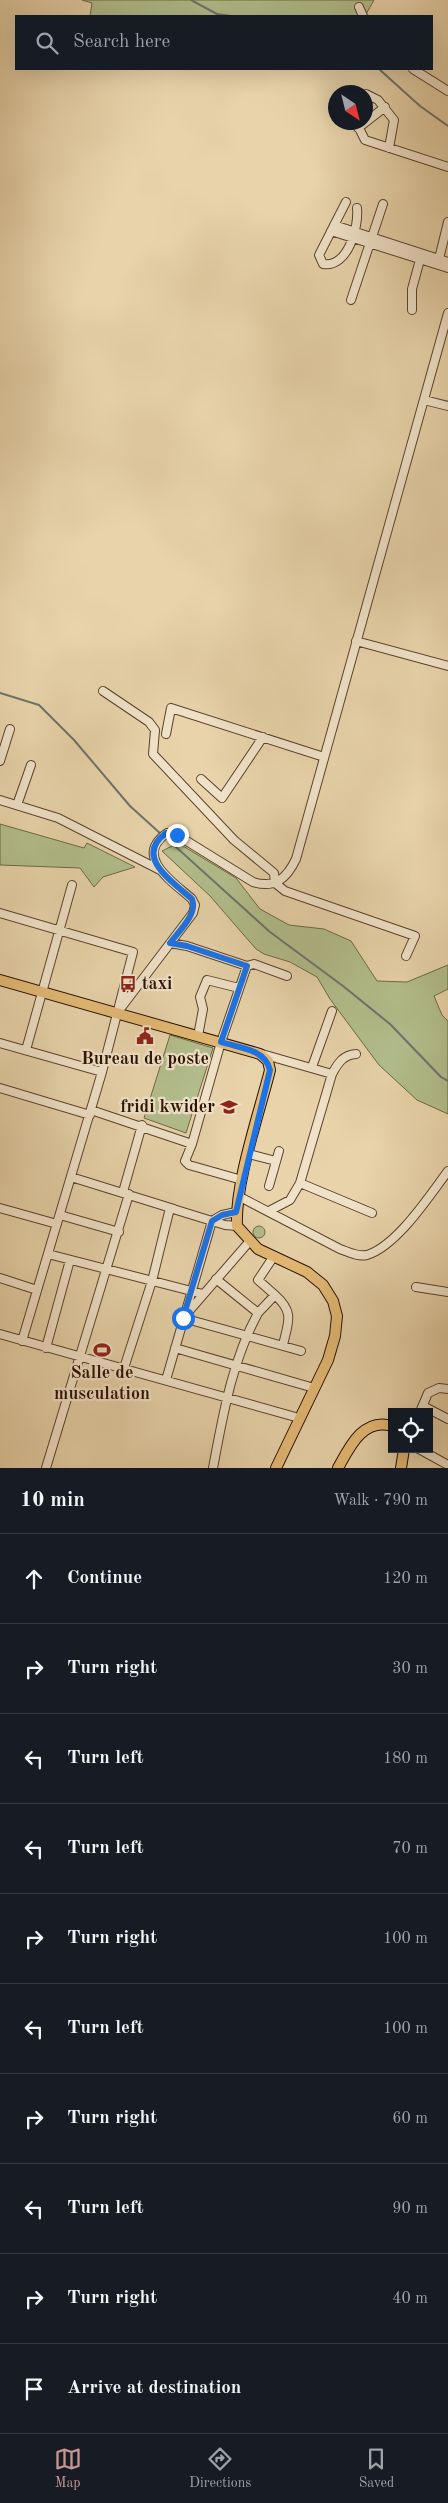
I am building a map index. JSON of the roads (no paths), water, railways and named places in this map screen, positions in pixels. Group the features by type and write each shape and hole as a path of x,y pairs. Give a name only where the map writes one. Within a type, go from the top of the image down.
{"main road":[{"path":"0,980 221,1042 260,1054 268,1061 270,1070 242,1180 236,1212 237,1226 249,1242 258,1249 307,1272 323,1285 333,1301 337,1316 335,1336 328,1360 276,1468"},
{"path":"338,1468 361,1433 380,1424 388,1425"},
{"path":"401,1468 403,1453"}],"street":[{"path":"359,7 363,15"},
{"path":"415,70 448,91"},
{"path":"373,97 385,107 394,124 389,148"},
{"path":"373,115 385,107"},
{"path":"360,130 365,140 448,167"},
{"path":"346,202 319,255 320,262 325,265 342,258 353,234 357,208"},
{"path":"351,300 383,204"},
{"path":"438,262 448,222"},
{"path":"333,228 438,262 448,268"},
{"path":"412,310 412,289 421,257"},
{"path":"438,262 448,262"},
{"path":"161,870 154,858 153,848 158,839 166,833 177,835 253,882 264,886 275,884 291,870 296,859 448,313"},
{"path":"424,400 448,406"},
{"path":"356,641 448,666"},
{"path":"103,691 149,722 155,730 153,754 234,840 274,873 275,884 285,892 415,936 406,956"},
{"path":"166,734 170,708 324,756"},
{"path":"0,761 10,729"},
{"path":"202,779 222,798 263,737"},
{"path":"17,805 31,765"},
{"path":"0,800 58,818 161,870 192,899 195,905 193,913 117,1013"},
{"path":"26,1050 72,885"},
{"path":"0,913 133,952 102,1072 22,1342"},
{"path":"170,943 187,946 247,966 254,964 287,976"},
{"path":"242,1180 189,1166 185,1162 192,1144 221,1042 247,966"},
{"path":"198,1036 203,1009 200,997 207,980 239,988"},
{"path":"312,1067 332,1011"},
{"path":"0,1043 102,1072"},
{"path":"260,1054 332,1074"},
{"path":"269,1211 290,1200 300,1183 332,1074 346,1055 356,1054"},
{"path":"0,1088 142,1126 192,1144"},
{"path":"46,1468 119,1232 142,1126"},
{"path":"269,1186 279,1151"},
{"path":"249,1154 276,1161"},
{"path":"240,1197 340,1249 356,1255 365,1255 374,1252 406,1225 448,1171"},
{"path":"71,1177 126,1193 174,1210 237,1226"},
{"path":"300,1183 372,1213"},
{"path":"0,1208 57,1224"},
{"path":"124,1368 152,1281 170,1208 174,1210"},
{"path":"166,1380 212,1221 222,1215 236,1212"},
{"path":"60,1215 119,1232"},
{"path":"183,1318 249,1242"},
{"path":"48,1254 203,1294"},
{"path":"274,1256 258,1280 288,1310 289,1321 283,1345"},
{"path":"46,1348 70,1260"},
{"path":"0,1278 37,1290"},
{"path":"216,1279 258,1313"},
{"path":"416,1287 448,1292"},
{"path":"213,1468 227,1397 246,1334 258,1313 275,1295"},
{"path":"183,1318 246,1334 301,1351"},
{"path":"0,1334 22,1342 124,1368 299,1418"},
{"path":"175,1348 314,1388"},
{"path":"421,1408 428,1393 439,1388 448,1389"},
{"path":"433,1413 448,1419"},
{"path":"428,1453 447,1462"}],"waterway":[{"path":"191,0 217,14 224,15"},
{"path":"380,70 420,106 448,126"},
{"path":"0,693 39,705 74,740 130,806 162,835"},
{"path":"166,838 270,932 343,986 390,1024 441,1077 448,1081"}],"place":[{"name":"taxi","path":"128,984"},
{"name":"Bureau de poste","path":"145,1036"},
{"name":"fridi kwider","path":"229,1107"},
{"name":"Salle de musculation","path":"102,1350"}]}
